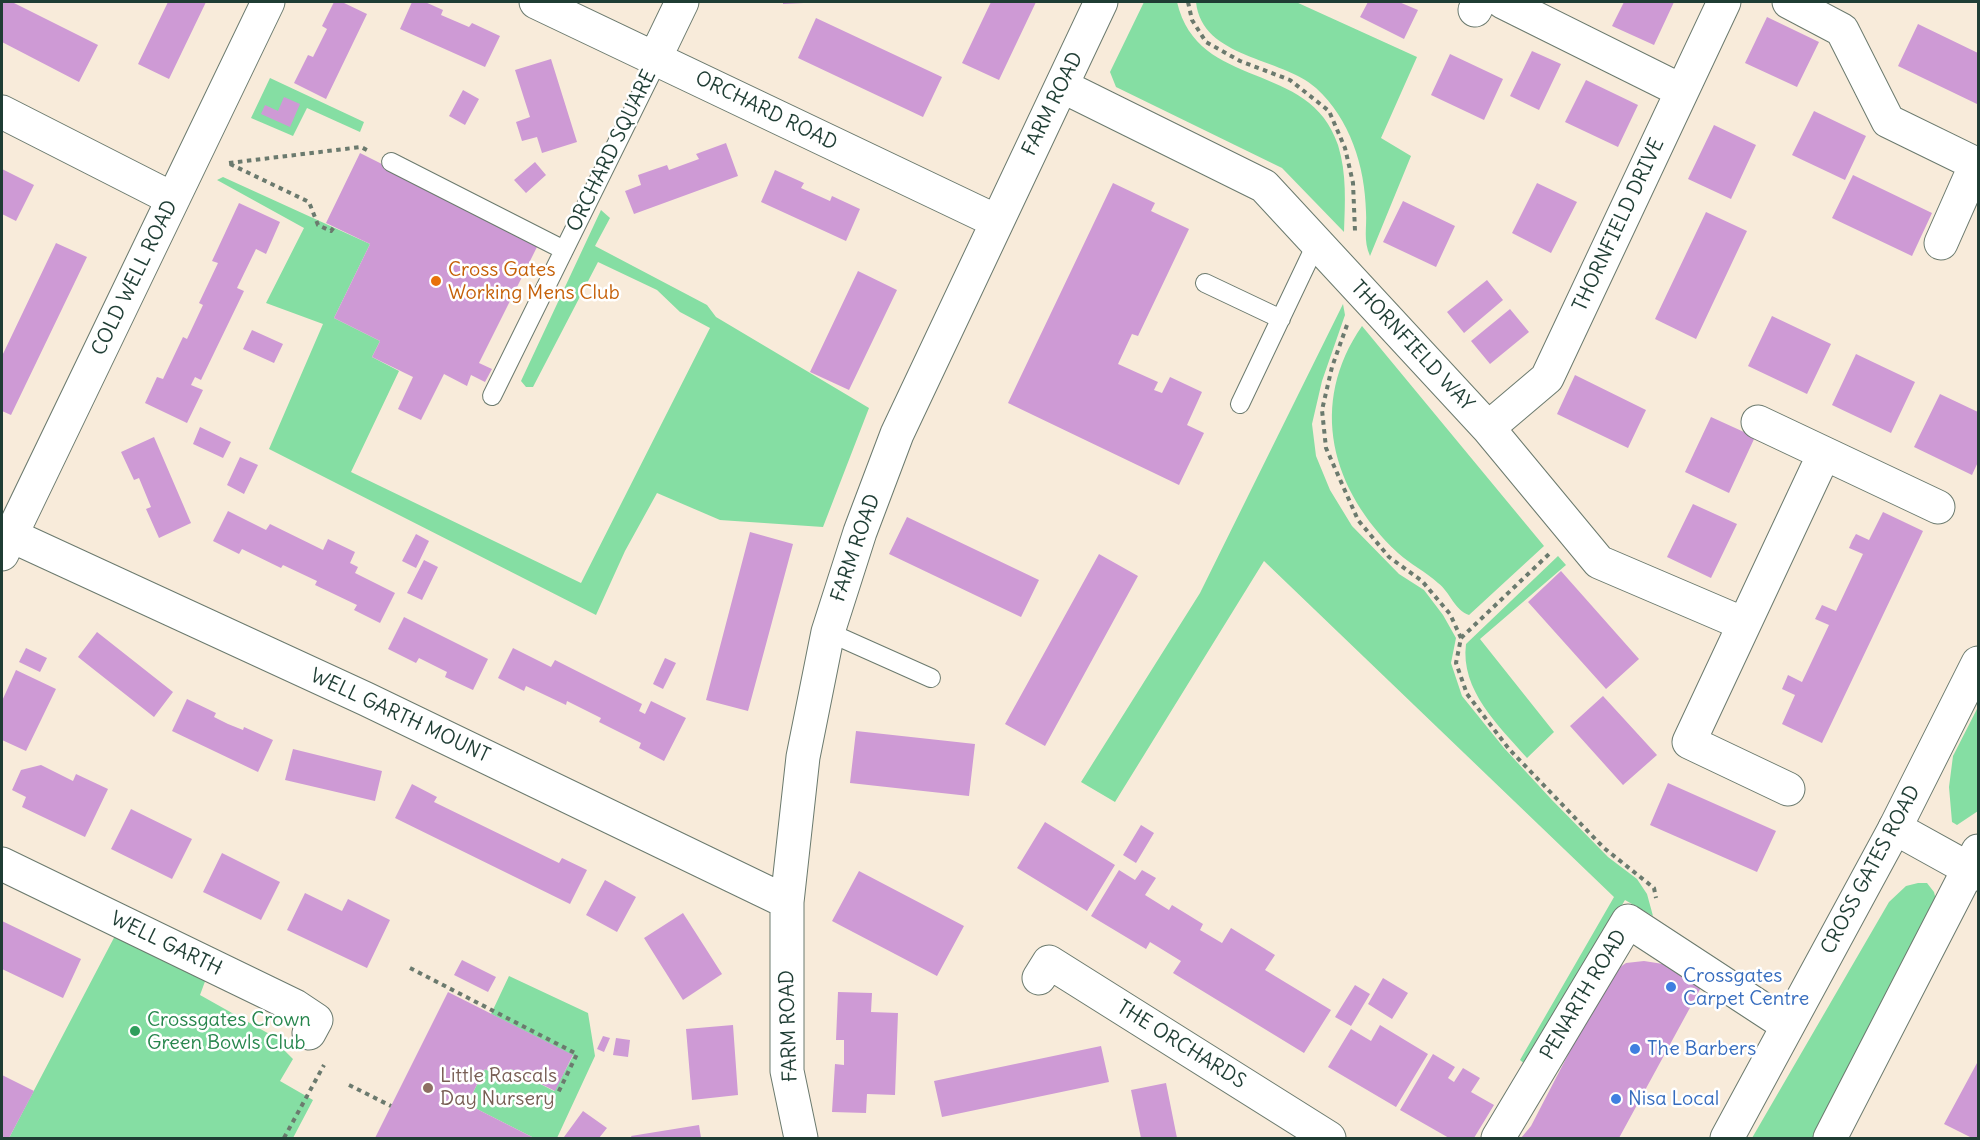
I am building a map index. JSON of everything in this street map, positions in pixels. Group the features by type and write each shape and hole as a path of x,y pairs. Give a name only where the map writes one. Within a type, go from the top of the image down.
{"street":[{"name":"COLD WELL ROAD","path":"6,545 268,2"},
{"name":"ORCHARD ROAD","path":"536,2 996,221"},
{"name":"ORCHARD SQUARE","path":"655,58 682,2"},
{"name":"FARM ROAD","path":"801,1138 787,1071 787,902 803,757 828,632 860,532 897,434 1101,2"},
{"name":"THORNFIELD DRIVE","path":"1488,428 1547,378 1724,2"},
{"path":"1789,2 1842,30 1888,121 1976,164 1941,243"},
{"path":"1486,4 1682,91"},
{"name":"THORNFIELD WAY","path":"1062,86 1264,186 1488,428 1599,562 1744,624"},
{"path":"2,112 172,200"},
{"path":"1758,422 1938,507"},
{"path":"1788,789 1689,742 1824,454"},
{"name":"WELL GARTH MOUNT","path":"6,545 366,699 787,902"},
{"name":"CROSS GATES ROAD","path":"1727,1138 1895,828 1978,663"},
{"path":"1830,1138 1975,865 1895,828"},
{"name":"WELL GARTH","path":"2,864 295,1006 316,1020 318,1045"},
{"name":"PENARTH ROAD","path":"1498,1138 1629,921 1787,1025"},
{"name":"THE ORCHARDS","path":"1040,978 1049,962 1329,1138"}],"lane":[{"name":"ORCHARD SQUARE","path":"492,396 654,68 655,58"},
{"path":"383,158 564,250"},
{"path":"1240,404 1317,242"},
{"path":"1205,283 1281,319"},
{"path":"828,632 930,678"}],"path":[{"path":"1188,2 1192,20 1206,42 1240,61 1290,80 1329,111 1345,148 1353,183 1354,283 1347,325 1332,367 1322,410 1326,448 1358,520 1389,557 1422,581 1450,614 1461,639"},
{"path":"188,168 361,147 383,158"},
{"path":"229,163 309,202 318,225 331,231 334,227"},
{"path":"1574,531 1461,639 1456,663 1467,694 1509,749 1604,848 1654,888 1658,907"},
{"path":"410,968 577,1054 558,1093"},
{"path":"284,1138 318,1045"},
{"path":"349,1085 391,1106"}],"green space":[{"path":"1144,2 1177,2 1189,30 1207,50 1230,64 1304,99 1324,118 1338,145 1343,167 1344,232 1282,168 1116,87 1110,72"},
{"path":"1196,2 1296,2 1417,57 1381,138 1411,156 1370,256 1366,239 1363,178 1353,144 1338,114 1316,88 1301,78 1246,55 1212,35 1201,21"},
{"path":"270,78 364,122 360,132 307,108 293,136 251,118"},
{"path":"223,177 370,244 334,318 380,341 372,357 399,371 351,472 581,583 710,328 680,312 657,290 598,262 533,387 526,387 521,381 601,210 610,218 595,246 707,305 716,317 869,408 823,527 720,520 657,493 625,551 596,615 269,449 323,324 266,303 304,228 217,180"},
{"path":"1343,304 1345,315 1322,381 1312,424 1316,456 1330,490 1352,526 1399,574 1424,590 1443,615 1456,638 1451,663 1462,696 1504,748 1551,799 1608,857 1637,879 1647,894 1653,916 1625,900 1526,1065 1520,1060 1614,897 1264,561 1115,802 1081,782 1200,593"},
{"path":"1362,326 1544,546 1469,615 1460,610 1433,579 1398,553 1375,528 1357,502 1343,474 1335,445 1332,415 1335,386 1345,356"},
{"path":"1558,556 1566,565 1480,639 1554,732 1527,758 1494,720 1475,692 1466,661 1466,644"},
{"path":"1978,707 1978,811 1957,825 1952,822 1949,787 1953,756"},
{"path":"1927,883 1934,892 1936,900 1813,1138 1752,1138 1889,902 1906,886"},
{"path":"117,932 207,976 200,995 280,1040 283,1049 293,1059 280,1081 313,1100 293,1138 9,1138"},
{"path":"509,976 588,1013 595,1056 557,1138 534,1138 467,1104 485,1069 506,1079 511,1069 554,1091 573,1056 491,1014"}],"building":[{"path":"2,2 12,2 98,45 79,82 2,42"},
{"path":"168,2 206,2 169,79 138,64"},
{"path":"334,2 342,2 367,14 326,99 294,83 308,55 313,57 327,29 322,26"},
{"path":"412,2 425,2 443,10 441,15 469,27 472,23 500,36 485,67 400,29"},
{"path":"783,2 804,2 804,3 783,4"},
{"path":"991,2 1036,2 999,80 962,63"},
{"path":"1368,2 1399,2 1418,10 1404,39 1360,17"},
{"path":"1624,2 1674,2 1654,45 1612,26"},
{"path":"1767,17 1819,42 1797,87 1745,63"},
{"path":"816,18 942,77 923,117 798,58"},
{"path":"1918,24 1978,53 1977,104 1898,66"},
{"path":"1532,51 1561,64 1539,110 1510,96"},
{"path":"1450,54 1503,79 1484,120 1431,95"},
{"path":"551,59 577,142 542,153 537,137 522,141 516,122 530,117 515,70"},
{"path":"1586,80 1638,105 1618,147 1565,122"},
{"path":"463,90 479,99 465,125 449,116"},
{"path":"284,97 300,104 290,127 261,114 265,105 278,111"},
{"path":"1814,111 1866,136 1845,180 1792,155"},
{"path":"1714,125 1756,145 1731,199 1688,179"},
{"path":"726,143 738,176 634,214 625,191 641,185 638,175 667,165 669,170 699,159 696,154"},
{"name":"Cross Gates Working Mens Club","path":"360,153 539,243 479,363 492,369 485,382 471,375 467,386 444,374 421,420 398,409 413,377 372,357 380,341 334,318 370,244 326,223"},
{"path":"535,162 546,175 526,193 514,180"},
{"path":"2,169 34,185 16,221 2,214"},
{"path":"775,170 804,183 801,188 830,201 832,196 860,209 846,241 761,202"},
{"path":"1853,175 1932,213 1912,256 1832,218"},
{"path":"1113,183 1155,203 1151,211 1189,229 1138,336 1132,334 1118,364 1158,382 1154,390 1162,393 1170,377 1202,392 1187,425 1204,433 1179,485 1008,403"},
{"path":"1537,183 1577,202 1551,253 1512,233"},
{"path":"1403,201 1455,226 1436,267 1383,242"},
{"path":"239,203 280,222 266,254 256,249 237,288 244,291 201,380 195,377 191,385 203,390 187,423 145,403 157,377 163,379 183,337 187,339 203,305 199,303 218,263 212,261"},
{"path":"1706,212 1747,231 1696,339 1655,319"},
{"path":"56,243 87,257 11,415 2,411 2,356"},
{"path":"858,271 897,290 849,390 810,372"},
{"path":"1487,280 1503,300 1464,333 1447,312"},
{"path":"1510,309 1529,332 1490,364 1471,341"},
{"path":"1772,316 1831,344 1807,394 1748,366"},
{"path":"252,330 283,344 274,363 243,349"},
{"path":"1856,354 1915,382 1891,433 1832,405"},
{"path":"1575,375 1646,410 1628,448 1557,414"},
{"path":"1940,394 1978,412 1978,462 1972,475 1914,447"},
{"path":"1711,417 1755,437 1729,493 1685,472"},
{"path":"200,427 231,442 223,458 193,444"},
{"path":"154,437 191,523 159,538 146,509 151,507 139,478 134,480 121,452"},
{"path":"240,457 258,465 244,494 227,485"},
{"path":"1693,504 1737,524 1711,578 1667,557"},
{"path":"228,511 266,530 270,524 323,550 328,539 355,552 350,563 358,567 355,573 395,593 380,623 354,610 357,605 315,585 317,581 283,565 281,568 242,549 239,554 213,541"},
{"path":"1883,512 1923,531 1822,743 1782,724 1795,695 1782,689 1788,675 1802,682 1829,625 1815,619 1822,605 1836,611 1863,554 1849,548 1852,541 1856,534 1869,540"},
{"path":"907,517 1039,580 1021,617 889,554"},
{"path":"750,532 793,544 748,711 706,700"},
{"path":"416,534 429,541 416,568 402,561"},
{"path":"1099,554 1138,576 1045,746 1005,724"},
{"path":"424,560 438,567 422,600 407,593"},
{"path":"1561,571 1639,659 1606,689 1528,602"},
{"path":"404,617 488,659 473,690 445,677 447,672 419,658 416,663 388,649"},
{"path":"97,632 173,692 154,717 78,657"},
{"path":"26,648 47,658 40,672 19,662"},
{"path":"513,648 551,667 555,660 642,704 639,711 645,714 651,701 686,718 664,761 639,748 641,743 599,722 601,718 567,701 566,705 526,686 524,691 498,678"},
{"path":"665,658 676,663 663,689 653,684"},
{"path":"16,670 56,689 26,751 2,740 2,701"},
{"path":"1603,696 1657,755 1623,785 1570,726"},
{"path":"187,699 216,713 214,717 228,724 243,730 244,727 273,740 258,772 172,731"},
{"path":"856,731 975,744 969,796 850,783"},
{"path":"293,749 382,771 375,801 285,780"},
{"path":"41,765 73,781 76,774 108,789 85,837 22,807 26,797 12,790 21,770"},
{"path":"1668,783 1776,831 1757,872 1650,825"},
{"path":"412,784 437,797 434,802 559,863 562,858 587,870 570,904 395,818"},
{"path":"131,809 192,839 172,879 111,849"},
{"path":"1045,822 1115,865 1087,911 1017,868"},
{"path":"1141,825 1154,833 1136,863 1123,855"},
{"path":"222,853 280,882 261,920 203,892"},
{"path":"1119,870 1135,880 1142,870 1156,878 1145,895 1169,910 1172,905 1203,924 1200,930 1222,943 1231,928 1275,955 1265,970 1331,1010 1304,1053 1173,973 1181,961 1150,942 1146,949 1091,916"},
{"path":"859,871 964,926 937,976 832,921"},
{"path":"605,880 636,897 617,932 586,915"},
{"path":"305,893 342,911 348,899 390,920 367,968 287,930"},
{"path":"683,913 722,974 683,1000 644,938"},
{"path":"2,921 81,959 63,998 2,969"},
{"path":"462,960 496,977 488,992 454,975"},
{"path":"1644,961 1663,964 1704,982 1619,1138 1521,1138 1531,1126 1610,974 1626,963"},
{"path":"1383,978 1408,993 1392,1019 1368,1004"},
{"path":"1355,985 1370,994 1351,1026 1335,1017"},
{"path":"448,992 573,1055 555,1091 511,1069 506,1080 485,1069 467,1104 534,1138 375,1138"},
{"path":"838,992 872,993 871,1012 898,1013 895,1095 867,1094 866,1113 832,1112 835,1064 844,1065 844,1040 836,1040"},
{"path":"733,1025 738,1095 692,1100 686,1029"},
{"path":"1380,1025 1428,1054 1396,1107 1328,1067 1351,1029 1371,1041"},
{"path":"603,1036 610,1038 604,1052 597,1049"},
{"path":"616,1038 630,1040 628,1057 613,1055"},
{"path":"1101,1046 1109,1082 942,1117 934,1081"},
{"path":"1433,1054 1455,1067 1448,1078 1454,1082 1463,1068 1480,1078 1471,1092 1494,1105 1474,1138 1449,1138 1400,1110"},
{"path":"1977,1063 1978,1138 1972,1138 1944,1124"},
{"path":"2,1075 34,1091 9,1138 2,1138"},
{"path":"1166,1083 1177,1138 1141,1138 1131,1090"},
{"path":"583,1111 607,1128 599,1138 564,1137"},
{"path":"699,1125 701,1138 632,1138 631,1136"}],"place":[{"name":"Cross Gates Working Mens Club","path":"436,281"},
{"name":"Crossgates Carpet Centre","path":"1671,987"},
{"name":"Crossgates Crown Green Bowls Club","path":"135,1031"},
{"name":"The Barbers","path":"1635,1049"},
{"name":"Little Rascals Day Nursery","path":"428,1088"},
{"name":"Nisa Local","path":"1616,1099"}]}
